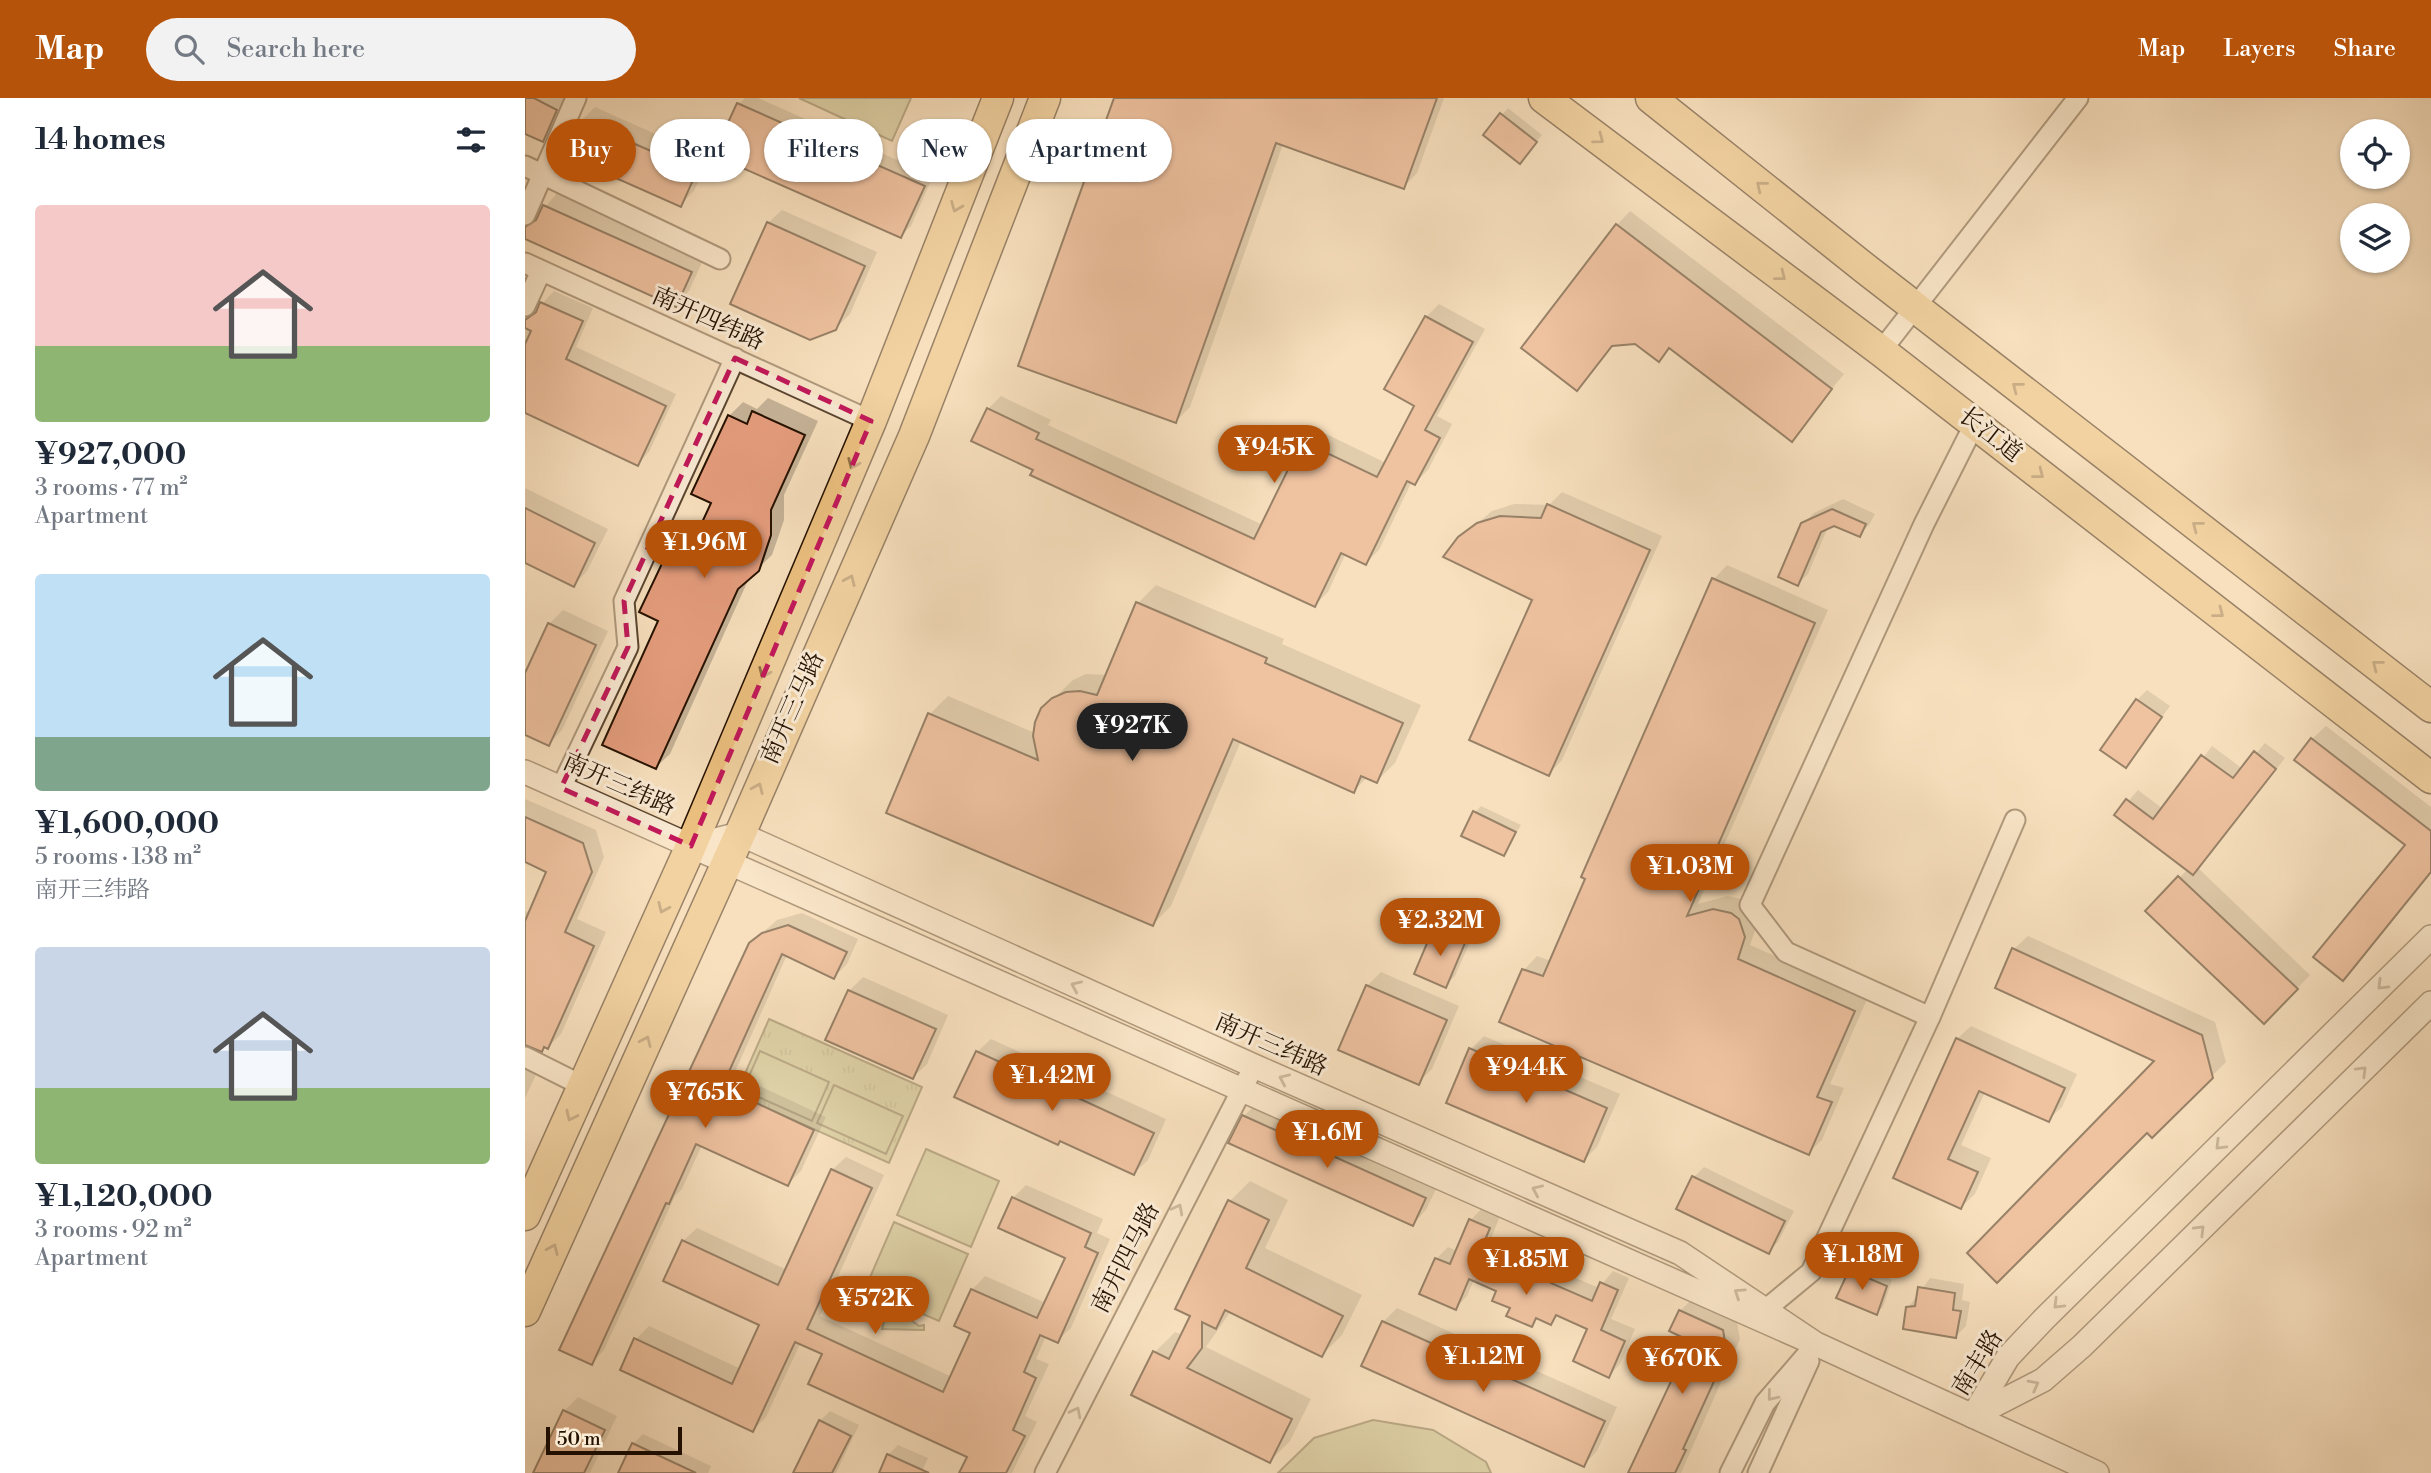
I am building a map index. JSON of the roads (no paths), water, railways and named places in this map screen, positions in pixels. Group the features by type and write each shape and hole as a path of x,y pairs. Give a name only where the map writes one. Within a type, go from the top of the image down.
{"main road":[{"name":"南开三马路","path":"525,1215 585,1087 691,846 871,421 998,98"},
{"name":"南开三马路","path":"525,1311 740,834 913,436 1045,98"},
{"name":"长江道","path":"1544,98 1881,351 2431,778"},
{"path":"1651,98 2431,707"}],"street":[{"path":"525,215 534,170 576,98"},
{"path":"1881,351 2078,98"},
{"path":"534,170 720,259"},
{"path":"525,306 533,267"},
{"name":"南开四纬路","path":"533,267 871,421"},
{"path":"561,788 628,648 624,601 734,358"},
{"path":"1930,1017 1786,952 1750,905 1918,537 1975,424"},
{"name":"南开三纬路","path":"525,772 1816,1344 2097,1473"},
{"path":"1765,1310 1811,1272 1930,1017 2015,820"},
{"name":"南开三纬路","path":"691,846 740,834 1254,1066 1680,1253 1816,1344"},
{"name":"南丰路","path":"1973,1416 2008,1357 2044,1319 2431,937"},
{"name":"南丰路","path":"1973,1416 2043,1380 2082,1346 2431,1003"},
{"path":"525,1057 585,1087"},
{"name":"南开四马路","path":"1045,1473 1254,1066"},
{"path":"1731,1473 1765,1403 1816,1344"},
{"path":"1758,1473 1816,1344"}]}
